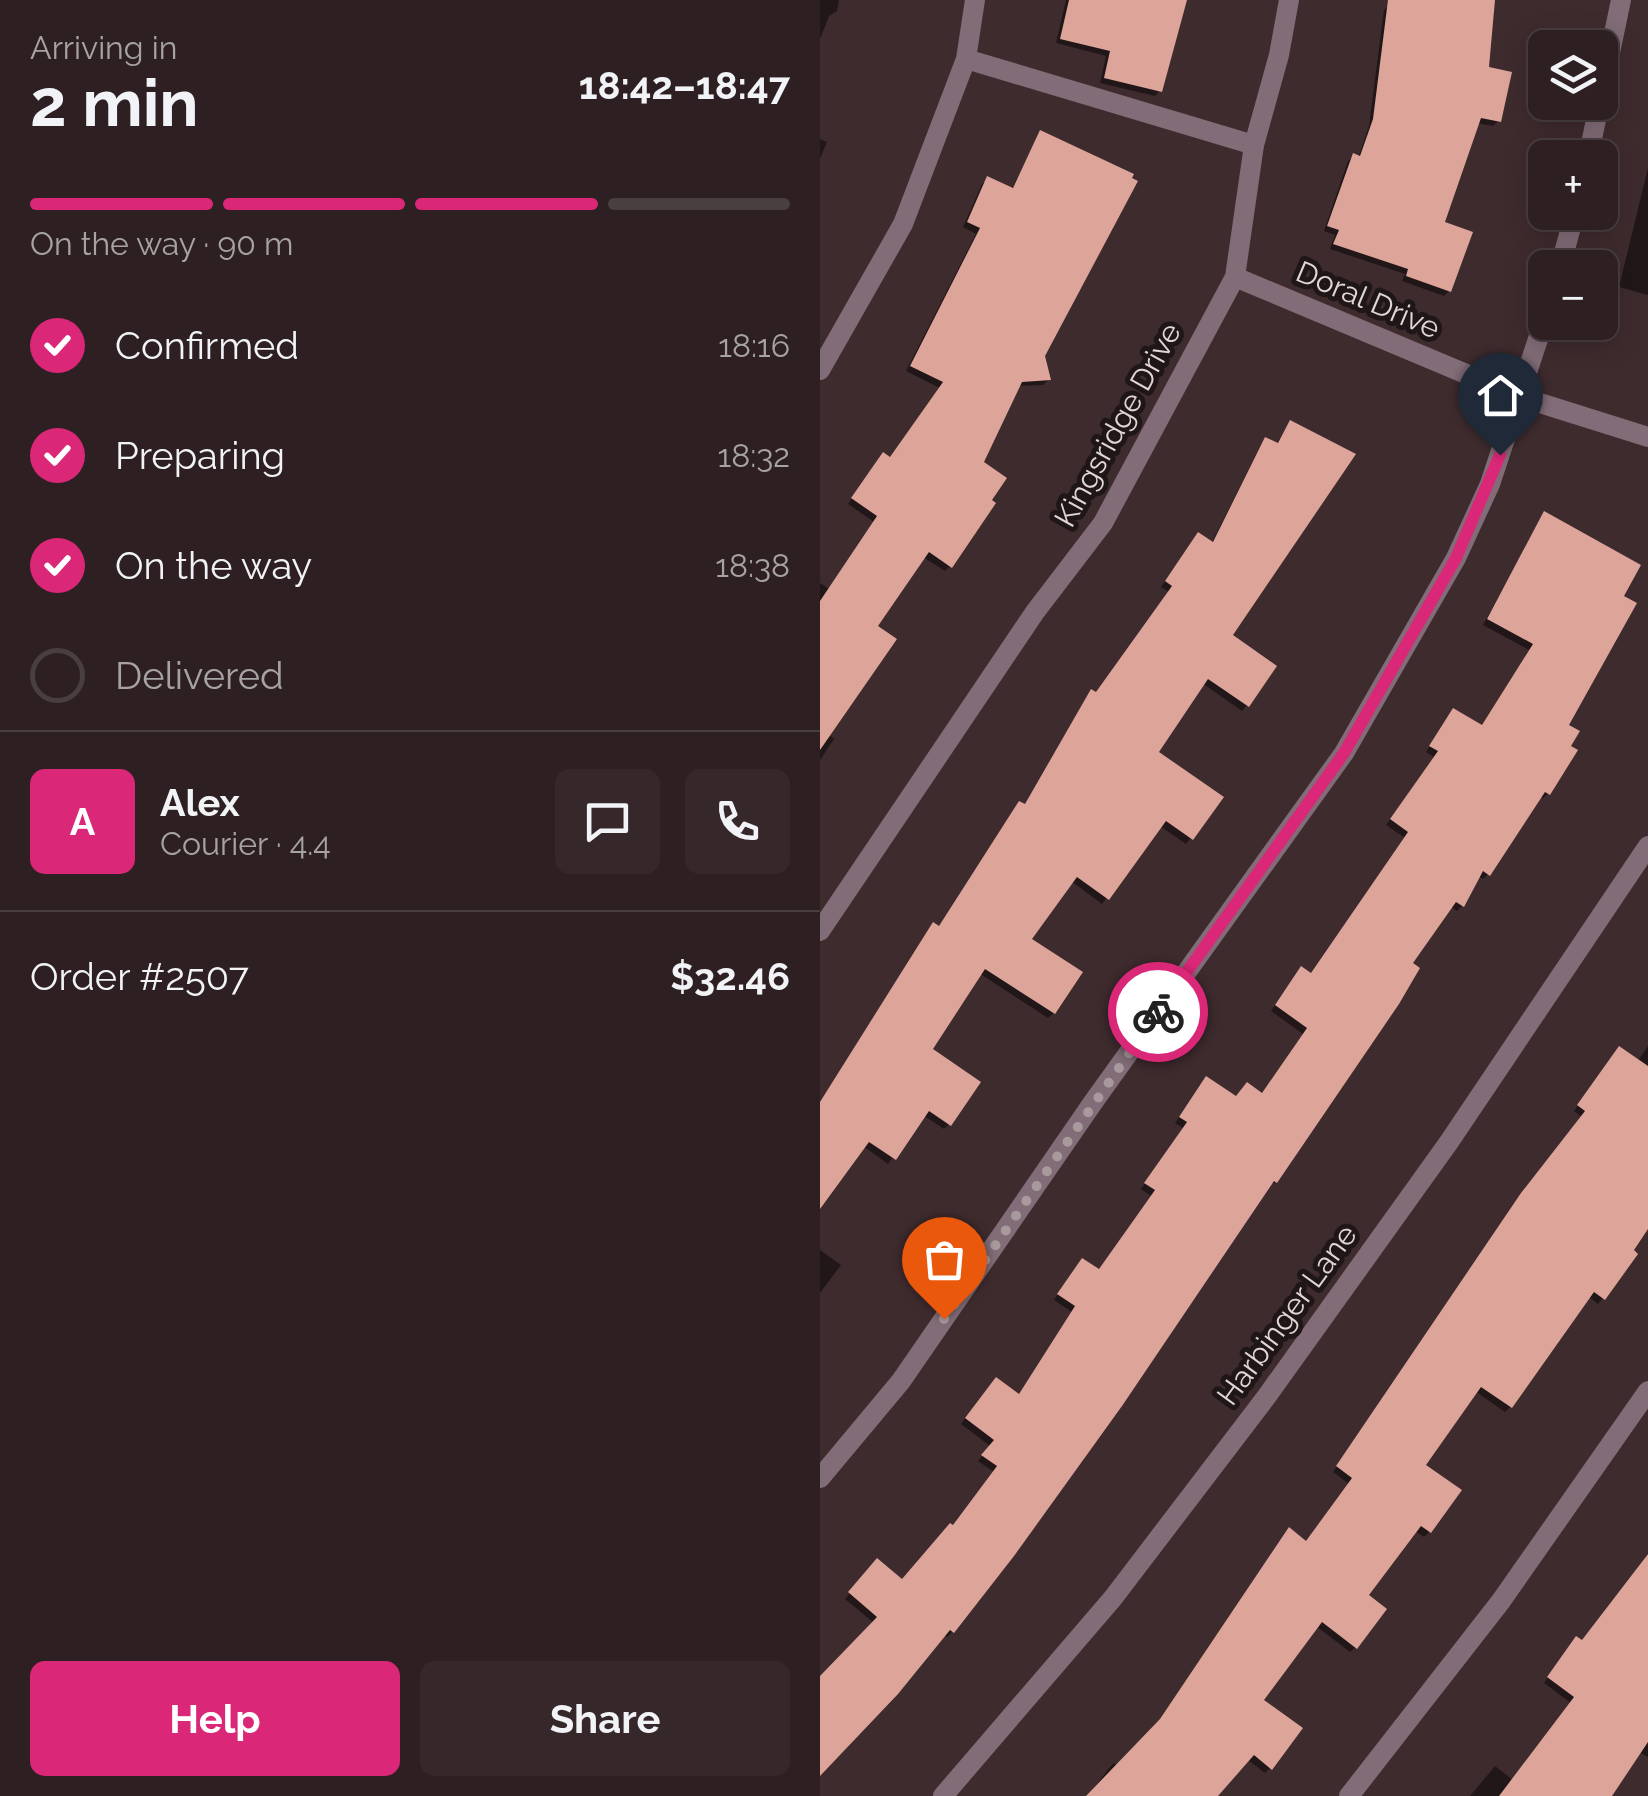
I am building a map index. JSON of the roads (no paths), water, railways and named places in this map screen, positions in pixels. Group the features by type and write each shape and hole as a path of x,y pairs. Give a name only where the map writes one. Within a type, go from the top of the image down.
{"street":[{"path":"820,370 902,224 966,58 974,0"},
{"name":"Kingsridge Drive","path":"820,931 1035,612 1103,523 1235,277 1254,145 1279,55 1289,0"},
{"path":"1592,140 1621,0"},
{"path":"966,58 1254,145"},
{"name":"Doral Drive","path":"1235,277 1521,398 1648,438"},
{"path":"820,1478 901,1381 1094,1101 1344,753 1456,558 1490,484 1538,340"},
{"name":"Harbinger Lane","path":"943,1796 1113,1598 1268,1396 1460,1126 1648,846"},
{"path":"1349,1796 1501,1600 1648,1391"}]}
